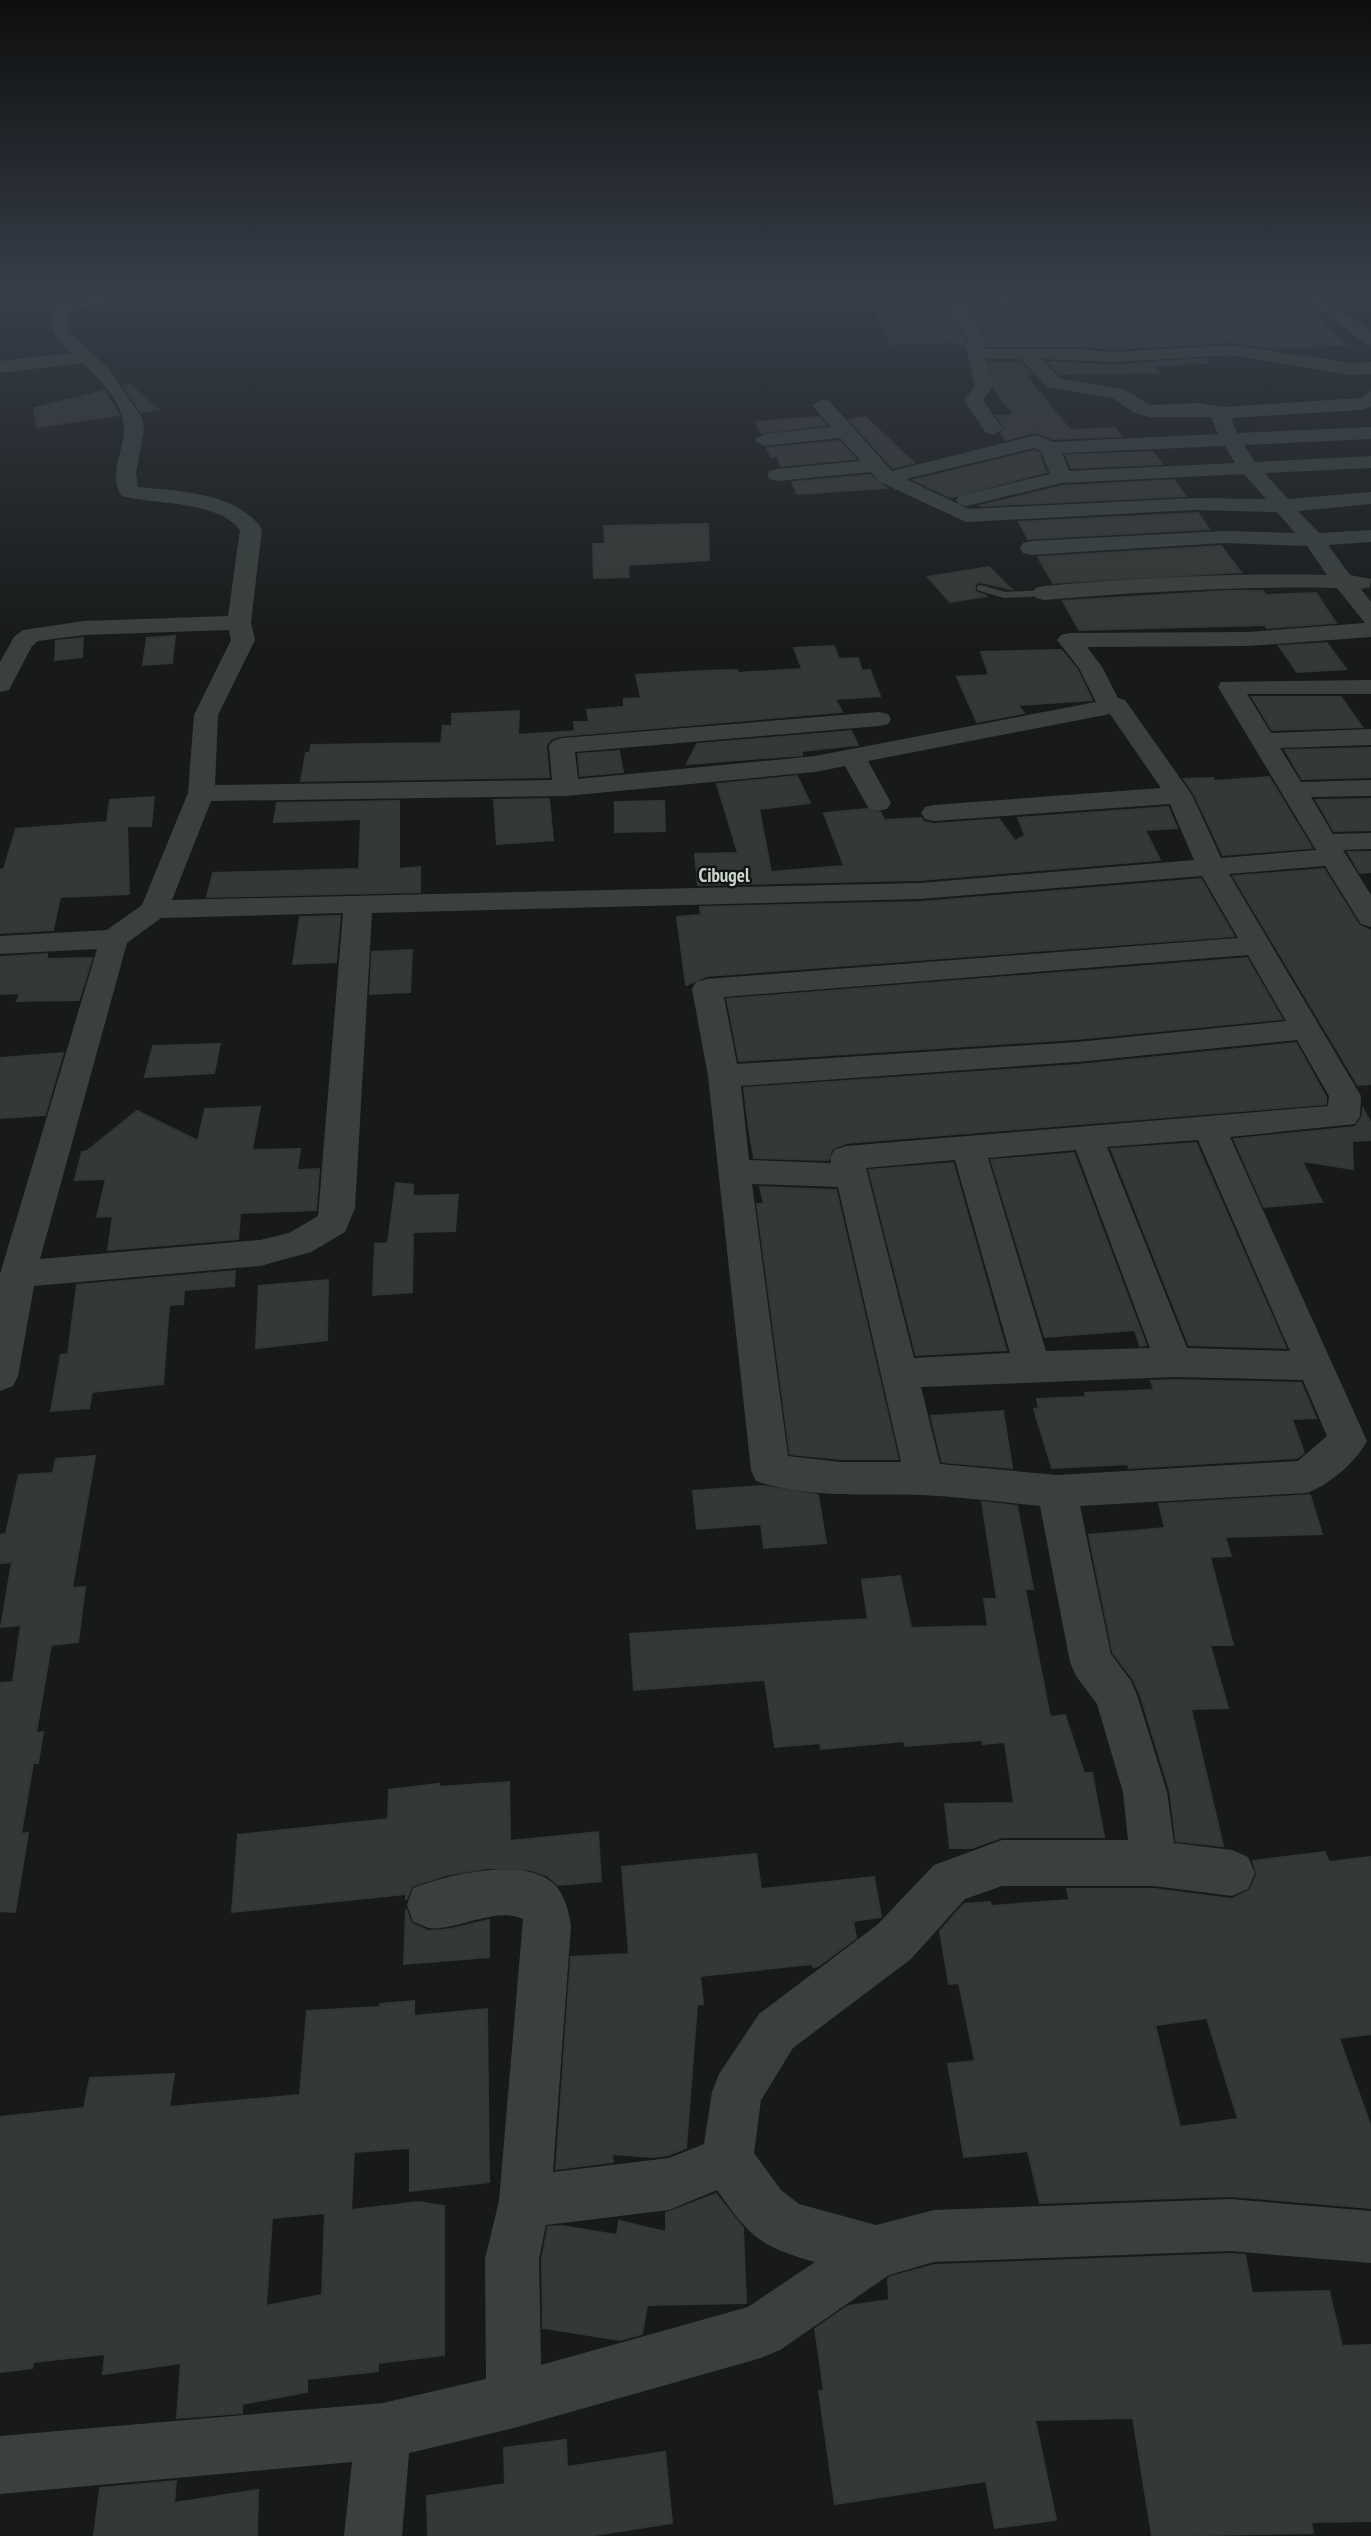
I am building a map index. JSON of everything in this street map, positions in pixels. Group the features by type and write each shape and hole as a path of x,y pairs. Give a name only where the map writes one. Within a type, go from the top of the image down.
{"street":[{"path":"0,945 114,939 154,909 201,793 206,715 243,640 239,622 251,529 242,518 194,499 129,492 125,483 134,443 128,407"},
{"path":"824,407 882,472 943,506 1031,548 1224,537 1313,540 1371,536"},
{"path":"978,407 993,429"},
{"path":"1139,407 1150,411 1200,409 1223,413 1310,407"},
{"path":"1223,413 1220,415 1230,439 1250,468 1279,506 1313,540 1371,618"},
{"path":"764,440 847,432"},
{"path":"777,474 882,472 1036,441 1051,448 1371,433"},
{"path":"1051,448 1062,477"},
{"path":"943,506 1062,477 1371,462"},
{"path":"966,516 1195,504 1279,506 1371,498"},
{"path":"925,1479 846,1158 1344,1116 1358,1095 1307,1029 1211,867 1179,795 1116,705 1109,704 1090,667 1069,640 1044,593 1031,548"},
{"path":"1044,593 1140,585 1266,580 1371,581"},
{"path":"0,685 22,642 31,635 84,628 168,627 239,622"},
{"path":"1069,640 1248,639 1371,630"},
{"path":"1367,906 1329,850 1230,687 1371,687"},
{"path":"201,793 566,788 853,758 1116,705"},
{"path":"566,788 562,746 879,719"},
{"path":"1262,741 1371,737"},
{"path":"853,758 878,803"},
{"path":"1294,790 1371,788"},
{"path":"934,813 1179,795"},
{"path":"154,909 920,891 1211,867 1329,850 1371,841"},
{"path":"18,1274 260,1254 299,1243 333,1223 338,1208 358,906"},
{"path":"0,1376 18,1274 114,939"},
{"path":"1209,1127 1348,1441 1307,1477 1057,1491 925,1479 840,1478 770,1470 724,1076 707,989 1258,945"},
{"path":"724,1076 1077,1052 1307,1029"},
{"path":"1087,1137 1174,1362"},
{"path":"968,1147 1032,1366"},
{"path":"734,1172 852,1175"},
{"path":"900,1374 1032,1366 1174,1362 1314,1366"},
{"path":"1057,1491 1091,1662 1116,1695 1145,1792 1154,1863"},
{"path":"876,2252 786,2227 762,2209 727,2160 737,2092 776,2031 894,1942 950,1881 1002,1863 1154,1863 1232,1873"},
{"path":"430,1905 513,1891 533,1895 544,1906 547,1926 525,2202 512,2259 514,2400"},
{"path":"525,2202 669,2183 727,2160"},
{"path":"0,2465 383,2431 514,2400 761,2331 876,2252 934,2236 1216,2226 1371,2238"},
{"path":"373,2536 383,2431"}],"lane":[{"path":"981,588 1004,595 1044,593"}],"building":[{"path":"115,407 119,415 37,427 34,408"},
{"path":"138,407 158,409 141,412"},
{"path":"1008,407 1051,407 1070,430 1115,428 1121,436 1053,439 1035,432 1006,440 1001,433 1005,428 997,416 1014,415"},
{"path":"819,417 826,425 761,433 756,422"},
{"path":"865,417 914,463 893,468 849,420"},
{"path":"839,441 856,459 781,466 777,456 771,457 767,448"},
{"path":"1034,451 1039,453 1046,472 956,496 950,497 914,480"},
{"path":"1153,452 1162,464 1071,468 1066,455"},
{"path":"870,475 886,488 797,494 792,482"},
{"path":"1174,480 1185,496 979,506 1062,486"},
{"path":"1198,513 1209,529 1028,539 1019,522"},
{"path":"708,524 709,560 628,565 629,577 594,578 593,544 605,544 604,526"},
{"path":"1221,546 1241,572 1053,583 1038,557"},
{"path":"989,567 1011,589 980,582 975,584 975,592 987,596 950,602 928,577"},
{"path":"1263,591 1266,595 1316,593 1336,623 1267,628 1265,625 1079,630 1063,601"},
{"path":"175,636 172,663 143,665 147,638"},
{"path":"83,638 82,657 55,660 56,641"},
{"path":"1327,643 1346,669 1297,672 1279,646"},
{"path":"834,646 839,659 858,658 862,671 870,670 880,696 835,699 842,712 561,736 551,739 546,746 549,777 301,781 306,753 310,753 311,745 441,743 443,726 452,726 452,714 519,711 518,735 575,731 574,722 589,722 587,710 624,707 624,699 641,698 636,675 802,669 794,648"},
{"path":"1061,650 1077,669 1092,700 1018,705 1024,713 977,722 957,677 989,675 981,652"},
{"path":"1252,697 1341,697 1362,727 1272,730"},
{"path":"851,731 858,745 802,751 802,755 687,764 697,744"},
{"path":"1371,748 1371,777 1302,779 1285,750"},
{"path":"619,751 623,772 580,776 578,754"},
{"path":"797,776 810,803 759,809 771,872 844,866 824,813 866,809 881,813 884,820 921,818 924,822 934,824 999,819 1015,841 1025,835 1018,818 1168,807 1177,828 1145,830 1160,860 920,880 698,885 695,854 738,853 717,784"},
{"path":"1269,777 1312,848 1223,855 1184,779 1213,778 1215,781"},
{"path":"154,797 151,826 127,826 129,894 60,897 53,930 0,933 0,870 4,869 16,829 107,822 110,800"},
{"path":"549,799 553,840 497,844 494,800"},
{"path":"1371,799 1371,830 1334,831 1316,800"},
{"path":"399,801 399,869 420,867 420,892 207,897 213,873 359,869 361,819 274,822 277,803"},
{"path":"664,801 665,831 615,832 615,802"},
{"path":"1348,852 1371,852 1371,872 1360,873"},
{"path":"1324,869 1359,925 1371,931 1371,1084 1358,1085 1233,876"},
{"path":"1201,879 1234,936 707,976 686,985 677,917 701,915 700,907 920,902"},
{"path":"340,916 336,962 293,964 300,917"},
{"path":"412,950 410,992 370,994 372,952"},
{"path":"47,954 47,959 92,958 79,1000 17,1001 20,993 0,994 0,957"},
{"path":"1247,958 1282,1019 1077,1039 739,1061 727,999"},
{"path":"1296,1043 1326,1097 1326,1104 846,1143 832,1149 828,1160 754,1158 744,1088 1077,1065"},
{"path":"220,1044 214,1073 145,1077 153,1046"},
{"path":"63,1053 45,1115 0,1118 0,1058"},
{"path":"260,1107 252,1150 300,1149 297,1170 319,1169 316,1210 240,1213 238,1239 108,1250 113,1216 97,1217 106,1179 75,1180 82,1152 87,1151 137,1111 198,1141 205,1109"},
{"path":"1363,1109 1371,1123 1371,1140 1352,1141 1353,1169 1302,1161 1322,1202 1264,1207 1234,1139 1355,1127 1362,1117"},
{"path":"1196,1143 1286,1348 1189,1345 1111,1149"},
{"path":"1074,1153 1146,1345 1140,1346 1135,1330 1045,1337 991,1160"},
{"path":"953,1163 1006,1350 916,1355 869,1170"},
{"path":"396,1183 413,1185 413,1196 458,1195 455,1231 413,1232 412,1292 373,1295 375,1244 388,1243"},
{"path":"760,1187 836,1190 898,1459 840,1459 790,1454 757,1204 764,1204"},
{"path":"235,1271 234,1286 184,1290 183,1304 169,1305 163,1384 92,1392 89,1408 51,1411 61,1355 68,1354 77,1285"},
{"path":"328,1280 327,1340 256,1348 259,1286"},
{"path":"1151,1381 1301,1383 1316,1418 1292,1419 1304,1453 1297,1458 1129,1468 1128,1464 1052,1468 1034,1409 1039,1408 1037,1399 1086,1397 1085,1393 1154,1390"},
{"path":"1003,1411 1012,1468 942,1462 931,1416"},
{"path":"95,1456 72,1588 85,1587 78,1642 51,1645 36,1733 43,1732 38,1763 33,1763 21,1834 28,1833 15,1912 0,1911 0,1683 13,1682 21,1625 1,1627 12,1562 0,1563 0,1535 6,1534 19,1475 53,1473 56,1459"},
{"path":"763,1486 818,1495 826,1543 764,1548 761,1524 697,1529 693,1491"},
{"path":"1310,1495 1322,1534 1225,1537 1231,1556 1210,1557 1233,1645 1210,1645 1228,1708 1191,1709 1223,1846 1176,1841 1170,1791 1140,1694 1133,1679 1113,1653 1089,1535 1165,1528 1159,1504"},
{"path":"982,1502 1017,1506 1033,1589 1025,1589 1050,1717 1065,1715 1084,1773 1092,1773 1104,1837 1002,1837 972,1848 950,1848 945,1804 1014,1803 1005,1742 983,1744 982,1740 905,1746 904,1741 821,1749 820,1743 775,1747 765,1680 634,1690 630,1634 868,1619 862,1580 900,1576 911,1628 988,1626 984,1599 997,1599"},
{"path":"509,1782 510,1841 598,1832 601,1881 558,1885 548,1876 531,1870 489,1868 446,1875 412,1886 406,1900 406,1894 232,1912 238,1835 388,1819 389,1790 439,1784 439,1787"},
{"path":"1325,1852 1329,1862 1371,1857 1371,2034 1339,2038 1371,2127 1371,2208 1230,2196 1040,2203 1028,2151 964,2157 948,2064 975,2061 959,1983 949,1984 940,1931 964,1904 990,1902 991,1906 1069,1900 1067,1889 1154,1889 1232,1899 1250,1890 1257,1874 1253,1861","holes":["1207,2018 1238,2119 1180,2127 1155,2025"]},
{"path":"756,1854 761,1889 874,1877 881,1917 853,1921 856,1938 818,1966 813,1967 812,1964 700,1976 703,2004 697,2005 686,2148 668,2155 652,2157 612,2154 613,2162 556,2169 571,1957 629,1954 622,1867"},
{"path":"406,1909 411,1923 428,1931 451,1929 489,1920 489,1957 404,1964"},
{"path":"414,2001 414,2016 487,2009 489,2182 410,2191 410,2148 354,2152 351,2210 419,2202 444,2206 444,2355 378,2363 378,2371 307,2379 307,2392 242,2404 242,2413 177,2418 181,2363 103,2374 105,2354 33,2362 32,2368 0,2372 0,2117 84,2108 90,2078 174,2074 169,2107 300,2095 307,2011 380,2007 380,2004","holes":["325,2213 322,2295 266,2306 272,2218"]},
{"path":"716,2194 743,2228 746,2303 647,2305 642,2334 620,2340 543,2328 542,2259 548,2227 561,2226 617,2235 619,2221 666,2232 666,2213"},
{"path":"1245,2255 1252,2293 1329,2291 1342,2346 1371,2345 1371,2521 1311,2522 1313,2533 1152,2536 1133,2418 1035,2420 1056,2520 995,2528 986,2481 835,2504 819,2391 824,2390 815,2329 848,2306 889,2300 890,2277 934,2265"},
{"path":"566,2440 567,2467 665,2452 672,2523 589,2536 428,2536 427,2496 505,2484 504,2448"},
{"path":"176,2481 174,2503 258,2490 257,2536 94,2536 100,2488"}],"district":[{"name":"Cibugel","path":"724,875"}]}
